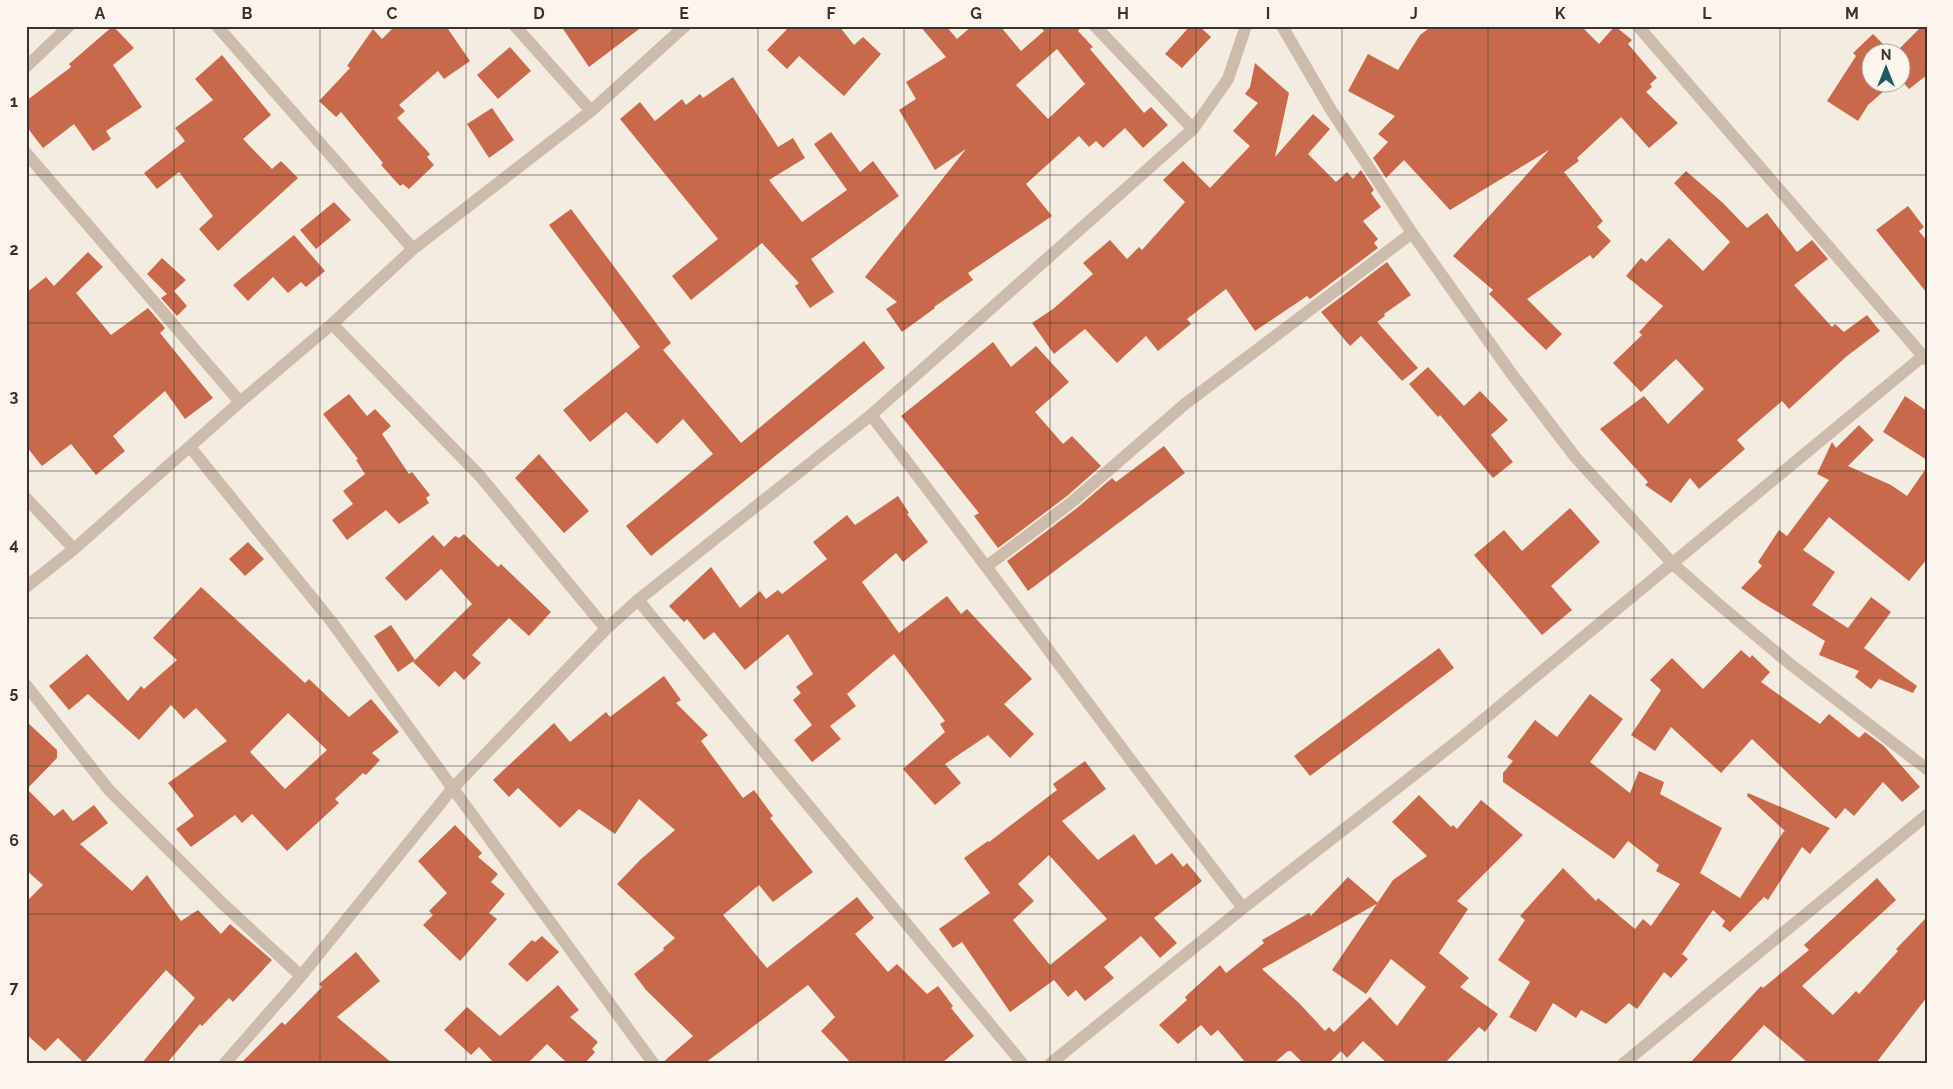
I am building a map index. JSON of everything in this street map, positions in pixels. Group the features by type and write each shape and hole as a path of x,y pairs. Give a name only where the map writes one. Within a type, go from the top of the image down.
{"street":[{"path":"26,67 69,26"},
{"path":"217,26 413,249"},
{"path":"515,26 591,111"},
{"path":"26,587 74,549 240,402 332,324 413,249 591,111 685,26"},
{"path":"1094,26 1193,129"},
{"path":"225,1063 301,976 452,789 606,629 638,600 871,415 1193,129 1228,79 1246,26"},
{"path":"1282,26 1331,110 1412,233 1511,373 1576,458 1673,564 1790,664 1927,769"},
{"path":"1051,1063 1243,908 1460,739 1925,358 1638,26"},
{"path":"26,153 240,402"},
{"path":"987,566 1072,502 1185,404 1412,233"},
{"path":"332,324 480,476 606,629"},
{"path":"871,415 987,566 1141,776 1243,908"},
{"path":"190,447 331,621 653,1063"},
{"path":"26,498 74,549"},
{"path":"638,600 1022,1063"},
{"path":"26,685 109,790 222,903 301,976"},
{"path":"1624,1063 1927,815"}],"building":[{"path":"113,26 134,48 113,65 142,107 106,131 111,139 93,151 74,124 43,148 26,126 26,101 71,67 69,64"},
{"path":"395,26 446,26 470,61 444,79 438,71 399,105 405,111 397,118 430,154 427,157 434,165 409,189 403,184 400,186 381,165 383,163 341,112 336,117 319,101 350,68 347,66 373,29 382,39"},
{"path":"561,26 643,26 589,67"},
{"path":"790,26 839,26 854,45 863,37 881,54 844,96 799,56 787,69 767,50"},
{"path":"920,26 946,26 957,39 972,26 1000,26 1021,51 1044,31 1040,26 1082,26 1078,31 1093,47 1090,49 1144,113 1151,107 1168,125 1143,148 1125,128 1103,148 1096,141 1089,147 1079,136 1026,184 1052,216 968,273 973,280 902,332 886,309 897,302 865,277 966,149 935,170 899,110 916,99 906,82 946,57","holes":["1057,49 1085,84 1048,119 1016,85"]},
{"path":"1190,26 1199,26 1211,37 1182,68 1165,54"},
{"path":"1432,26 1581,26 1599,44 1615,26 1632,40 1628,44 1657,78 1650,84 1652,87 1646,92 1678,123 1649,148 1621,117 1577,158 1579,161 1564,172 1603,221 1597,227 1611,241 1593,259 1590,255 1527,299 1562,334 1546,350 1489,294 1493,290 1453,256 1549,150 1450,210 1404,160 1386,178 1373,158 1388,142 1378,134 1395,116 1348,91 1368,54 1398,70 1420,35"},
{"path":"1922,26 1927,26 1927,75 1910,88 1910,42 1906,42"},
{"path":"1873,34 1881,42 1865,42"},
{"path":"1860,46 1860,92 1883,92 1868,105 1858,121 1827,101 1856,56 1853,53"},
{"path":"510,47 531,71 498,99 477,75"},
{"path":"222,55 271,115 243,139 272,169 281,161 298,178 218,251 199,229 213,216 179,172 157,189 144,173 185,141 175,128 213,100 195,79"},
{"path":"1255,63 1289,93 1275,157 1313,114 1330,129 1308,154 1336,182 1347,172 1353,179 1361,170 1374,190 1371,193 1381,207 1363,221 1378,239 1374,243 1378,248 1310,299 1307,296 1255,331 1226,289 1187,319 1191,324 1158,351 1146,336 1117,363 1085,329 1054,354 1032,323 1053,309 1093,274 1083,263 1110,240 1127,259 1139,247 1142,250 1185,202 1163,180 1183,161 1210,188 1250,146 1233,131 1258,103 1245,94 1250,87"},
{"path":"733,77 778,147 793,138 805,158 769,180 802,222 847,190 814,144 831,132 860,172 873,161 899,196 811,259 834,292 810,308 795,286 799,283 762,243 691,300 672,276 718,239 620,119 640,102 655,121 682,99 686,105 700,94 703,98"},
{"path":"492,108 514,140 489,158 467,124"},
{"path":"1686,171 1723,203 1747,228 1767,213 1797,252 1812,240 1828,259 1794,285 1832,327 1835,324 1844,332 1867,315 1880,331 1847,356 1789,409 1782,401 1737,440 1745,449 1699,489 1690,478 1671,503 1645,485 1648,482 1600,429 1644,396 1668,424 1704,389 1676,359 1641,392 1613,363 1642,335 1639,332 1663,306 1626,276 1641,258 1646,262 1669,238 1703,271 1730,242 1674,183"},
{"path":"334,202 351,220 316,249 300,230"},
{"path":"1908,206 1924,227 1919,231 1927,241 1927,293 1876,230"},
{"path":"571,209 671,343 663,350 741,443 864,341 885,368 651,556 626,526 713,454 683,419 657,444 626,412 590,442 563,410 640,347 549,225"},
{"path":"294,235 325,271 306,287 301,282 288,293 273,277 248,301 233,285"},
{"path":"88,252 103,267 76,293 111,335 148,308 165,328 160,333 213,398 185,419 165,391 113,436 125,451 96,475 71,444 42,466 26,446 26,293 46,277 54,286"},
{"path":"162,258 186,280 174,291 187,306 177,316 161,298 167,294 147,274"},
{"path":"1387,262 1411,295 1384,314 1385,316 1377,322 1418,368 1402,381 1361,336 1350,346 1321,312"},
{"path":"993,342 1011,367 1036,346 1069,382 1035,412 1063,444 1072,436 1101,466 1067,496 998,548 974,516 979,513 901,416"},
{"path":"1428,367 1464,406 1480,391 1508,420 1491,435 1513,462 1493,478 1440,415 1438,417 1409,384"},
{"path":"349,394 367,416 375,409 391,426 382,434 409,474 412,472 430,495 426,498 429,503 399,524 386,510 347,540 332,520 353,504 343,491 365,474 356,460 358,459 323,414"},
{"path":"1905,396 1927,411 1927,460 1883,432"},
{"path":"1859,425 1874,440 1848,466 1891,485 1907,496 1927,467 1927,559 1909,581 1829,517 1803,550 1835,572 1812,605 1848,628 1871,597 1891,612 1864,648 1917,686 1913,693 1879,679 1871,689 1855,677 1859,671 1819,655 1825,641 1741,588 1762,566 1758,562 1779,530 1787,536 1829,480 1817,474 1832,442 1836,448"},
{"path":"1164,446 1185,473 1028,591 1007,561 1077,508 1112,478 1116,482"},
{"path":"539,454 589,511 564,533 515,478"},
{"path":"898,496 909,513 907,514 928,542 903,562 896,553 862,582 899,633 947,596 961,614 967,609 1032,679 1004,704 1034,734 1010,758 988,735 945,764 961,783 935,805 903,769 945,732 940,724 945,721 894,654 847,694 856,706 830,726 841,739 812,762 794,740 812,725 793,700 801,693 796,687 813,674 788,634 745,670 714,632 704,640 687,619 684,622 669,606 711,567 740,608 760,591 766,599 778,590 782,594 827,559 813,542 847,515 855,525"},
{"path":"1570,508 1600,542 1551,586 1572,610 1542,635 1474,555 1504,530 1522,551"},
{"path":"464,534 498,567 501,564 551,612 529,636 509,618 472,655 481,663 464,680 455,671 439,687 413,662 472,604 441,569 406,601 385,578 433,535 444,547 455,536 459,538"},
{"path":"248,542 264,559 245,576 229,559"},
{"path":"201,587 305,683 309,679 349,717 371,699 399,732 372,753 380,760 366,775 363,773 335,799 339,803 287,851 252,814 242,823 235,815 191,847 176,829 194,816 168,783 227,741 196,708 184,719 171,705 139,740 88,694 69,710 49,686 87,654 128,701 141,686 144,689 177,660 153,638","holes":["288,713 327,750 285,789 250,752"]},
{"path":"391,625 415,660 398,672 374,636"},
{"path":"1439,648 1454,668 1310,776 1294,756"},
{"path":"1741,650 1750,658 1752,655 1770,672 1761,682 1820,724 1829,714 1859,738 1865,732 1884,746 1920,787 1902,802 1883,782 1854,816 1845,808 1836,819 1752,739 1721,773 1671,727 1655,751 1631,735 1661,690 1650,680 1672,658 1703,689"},
{"path":"664,676 681,700 676,703 708,735 701,741 743,798 754,790 773,816 770,818 813,872 773,902 759,885 723,915 767,968 857,897 874,918 855,934 888,972 897,964 927,994 938,986 953,1006 951,1008 974,1036 942,1063 851,1063 821,1031 835,1017 808,985 705,1063 662,1063 693,1036 646,990 634,974 664,950 663,948 675,938 617,884 641,859 675,830 639,799 615,834 579,809 560,828 518,788 509,797 493,780 554,723 570,742 606,712 610,717"},
{"path":"1590,694 1623,719 1590,762 1630,793 1639,771 1664,782 1660,794 1722,828 1700,873 1740,898 1784,831 1786,832 1747,796 1748,793 1830,828 1810,854 1802,847 1768,900 1764,897 1730,932 1722,926 1725,921 1713,910 1682,954 1688,959 1671,978 1664,972 1637,1009 1629,1003 1606,1024 1581,1010 1576,1018 1553,1003 1536,1032 1509,1017 1530,982 1498,960 1525,920 1520,916 1563,868 1596,901 1598,898 1635,929 1643,919 1651,926 1680,884 1656,871 1659,865 1628,841 1614,859 1503,782 1503,773 1513,761 1507,757 1535,720 1557,737"},
{"path":"26,721 57,750 57,758 27,789 54,816 63,809 73,821 94,805 108,823 80,844 132,891 147,875 181,921 198,910 221,934 230,924 272,960 233,1002 229,998 202,1026 200,1024 167,1063 142,1063 195,998 166,970 84,1063 58,1038 45,1051 26,1034 26,902 43,885 26,870"},
{"path":"1085,761 1106,789 1062,821 1098,860 1134,834 1156,865 1172,853 1183,867 1187,863 1202,881 1154,918 1177,943 1160,958 1141,936 1104,967 1114,978 1085,1001 1076,990 1068,997 1054,980 1010,1012 962,942 953,948 939,929 990,893 964,858 989,842 1057,790 1053,784","holes":["1049,855 1107,919 1050,965 1013,920 1034,901 1018,884"]},
{"path":"1419,795 1451,827 1453,825 1457,829 1481,800 1523,835 1457,901 1468,909 1439,953 1469,978 1460,987 1498,1014 1485,1032 1479,1027 1445,1063 1387,1063 1363,1041 1347,1058 1341,1051 1329,1063 1303,1063 1291,1051 1288,1051 1274,1063 1246,1063 1218,1030 1211,1036 1201,1025 1178,1044 1159,1025 1187,1000 1185,997 1220,965 1226,973 1264,943 1262,940 1309,913 1311,916 1348,877 1378,903 1393,880 1427,856 1392,822","holes":["1377,904 1332,970 1366,994 1391,959 1426,987 1397,1026 1370,997 1334,1032 1329,1027 1325,1031 1299,1003 1262,969"]},
{"path":"455,825 482,853 478,857 498,874 491,882 505,894 489,913 497,919 460,961 423,925 433,915 429,911 447,893 418,861"},
{"path":"1877,878 1896,900 1802,986 1833,1015 1856,991 1859,994 1898,951 1896,949 1927,917 1927,997 1876,1063 1808,1063 1764,1025 1729,1063 1690,1063 1761,986 1763,988 1809,950 1804,945"},
{"path":"542,936 559,952 527,982 508,964 532,940 535,942"},
{"path":"356,952 380,981 337,1017 392,1063 241,1063 282,1022 285,1025 322,987 319,984"},
{"path":"558,985 579,1010 570,1017 598,1042 592,1049 595,1052 585,1063 567,1063 547,1044 528,1063 494,1063 479,1047 471,1055 444,1030 467,1007 500,1036"}]}
